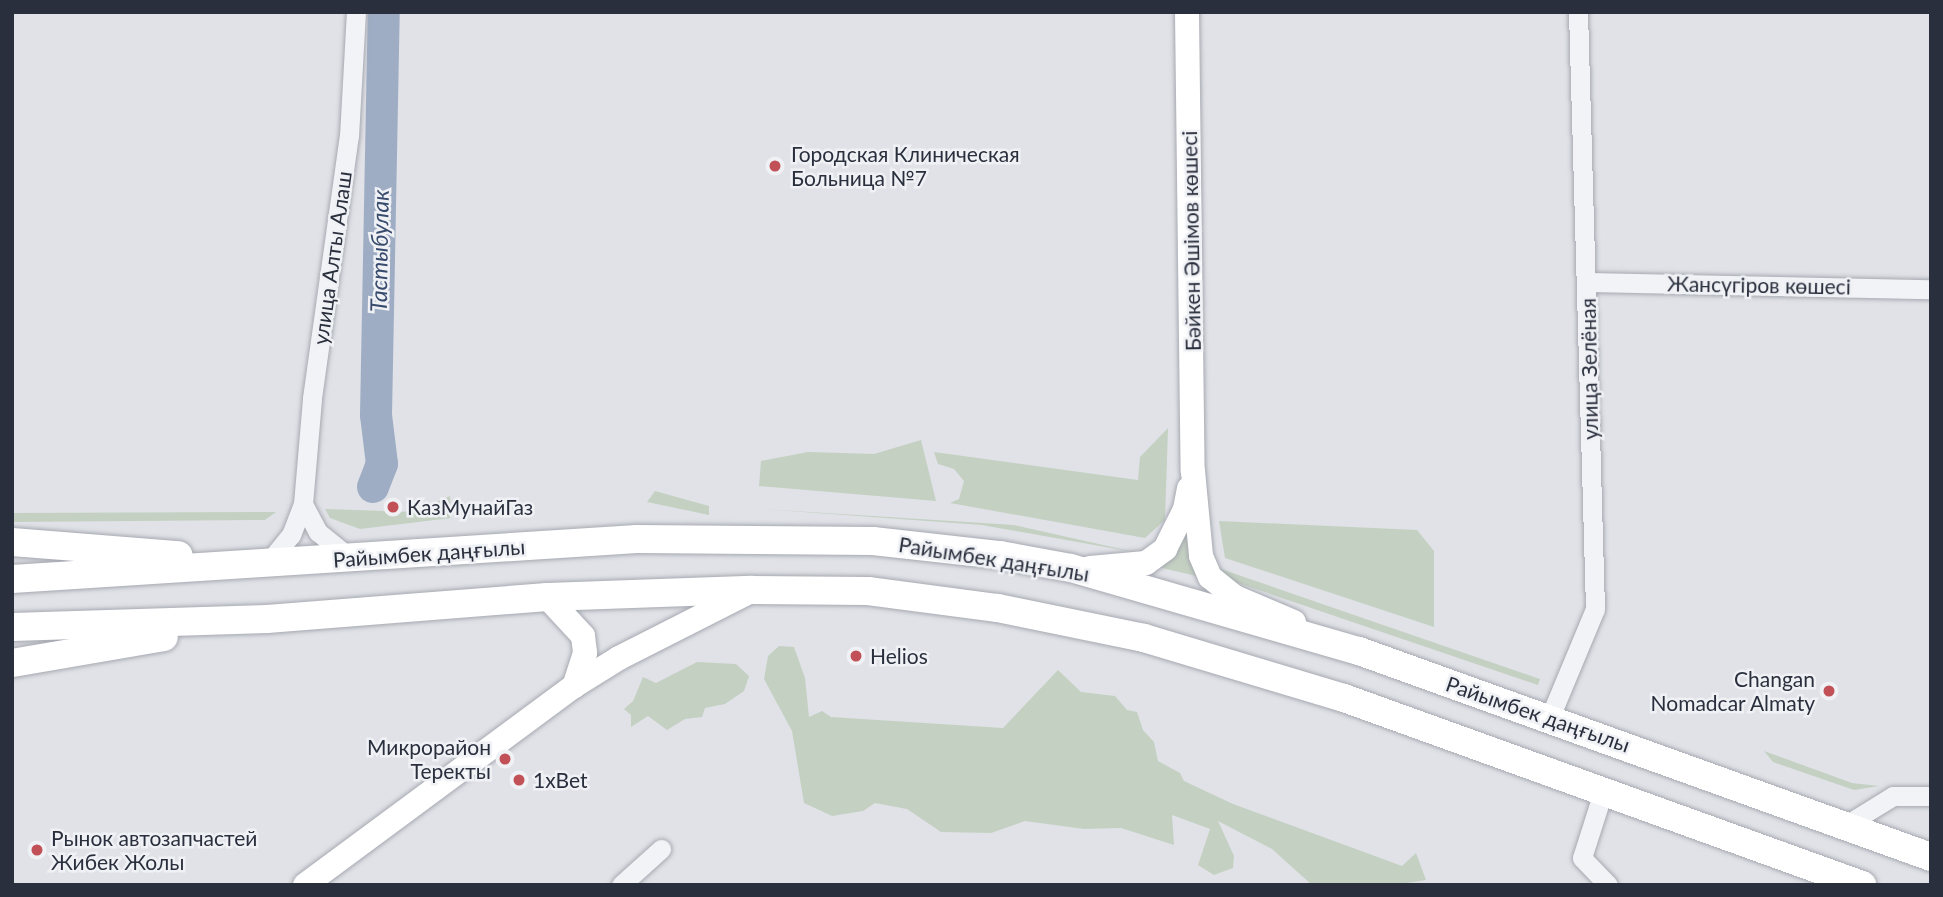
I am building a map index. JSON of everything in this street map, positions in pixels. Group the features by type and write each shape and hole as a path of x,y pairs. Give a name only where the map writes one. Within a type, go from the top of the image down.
{"highway":[{"name":"Райымбек даңғылы","path":"12,579 746,537 873,541 1071,568 1359,651 1550,717 1931,857"},
{"path":"12,542 268,563"},
{"path":"12,627 267,619 547,597 752,590 869,591 998,608 1144,638 1344,698 1862,885"},
{"path":"12,663 267,619"},
{"path":"1795,806 1931,839"},
{"path":"1778,855 1838,885"}],"main road":[{"name":"Бәйкен Әшімов көшесі","path":"1187,12 1193,471"},
{"path":"1071,568 1124,568 1146,563 1164,549 1185,509 1193,471"},
{"path":"1193,471 1201,556 1210,578 1235,597 1359,651"},
{"path":"305,885 417,798 574,686 619,658 752,590"},
{"path":"547,597 583,636 585,653 574,686"}],"street":[{"name":"улица Алты Алаш","path":"268,563 291,535 303,504 312,398 349,136 356,12"},
{"name":"улица Зелёная","path":"1550,717 1595,608 1578,12"},
{"name":"Жансүгіров көшесі","path":"1587,282 1931,289"},
{"path":"303,504 318,531 350,558"},
{"path":"1603,792 1582,858 1608,885"},
{"path":"1854,820 1893,796 1931,796"},
{"path":"621,885 661,849"}],"green space":[{"path":"1168,428 1165,520 1145,538 950,503 959,499 964,481 954,469 938,464 934,452 1138,480 1140,457"},
{"path":"921,440 936,501 759,486 761,461 808,452 874,454"},
{"path":"655,491 709,506 709,515 647,502"},
{"path":"450,496 451,518 360,529 330,518 325,509 415,512"},
{"path":"762,509 1014,525 1139,553 982,525"},
{"path":"276,512 265,520 12,522 12,513"},
{"path":"1219,521 1417,530 1434,551 1434,627 1225,558"},
{"path":"1184,523 1201,577 1153,566"},
{"path":"1218,568 1540,679 1538,685 1235,582"},
{"path":"779,646 794,647 805,678 809,717 822,711 831,717 1003,728 1058,670 1081,692 1115,696 1127,710 1137,712 1143,730 1154,742 1158,761 1180,773 1184,781 1233,804 1402,866 1416,853 1426,880 1394,885 1312,885 1272,849 1218,821 1234,856 1233,868 1214,875 1198,865 1210,829 1172,815 1174,845 1121,828 1084,829 1025,821 991,833 941,832 907,809 875,803 863,811 832,816 804,803 792,731 764,679 768,656"},
{"path":"697,662 736,664 749,676 744,691 725,704 705,708 702,717 685,719 667,730 648,716 631,727 631,715 624,709 633,701 643,677 656,683"},
{"path":"1764,751 1852,783 1879,786 1854,790 1773,762"}],"waterway":[{"name":"Тастыбулак","path":"373,487 382,464 376,415 384,12"}],"place":[{"name":"Городская Клиническая Больница №7","path":"775,166"},
{"name":"КазМунайГаз","path":"393,507"},
{"name":"Helios","path":"856,656"},
{"name":"Changan Nomadcar Almaty","path":"1829,691"},
{"name":"Микрорайон Теректы","path":"505,759"},
{"name":"1xBet","path":"519,780"},
{"name":"Рынок автозапчастей Жибек Жолы","path":"37,850"}]}
